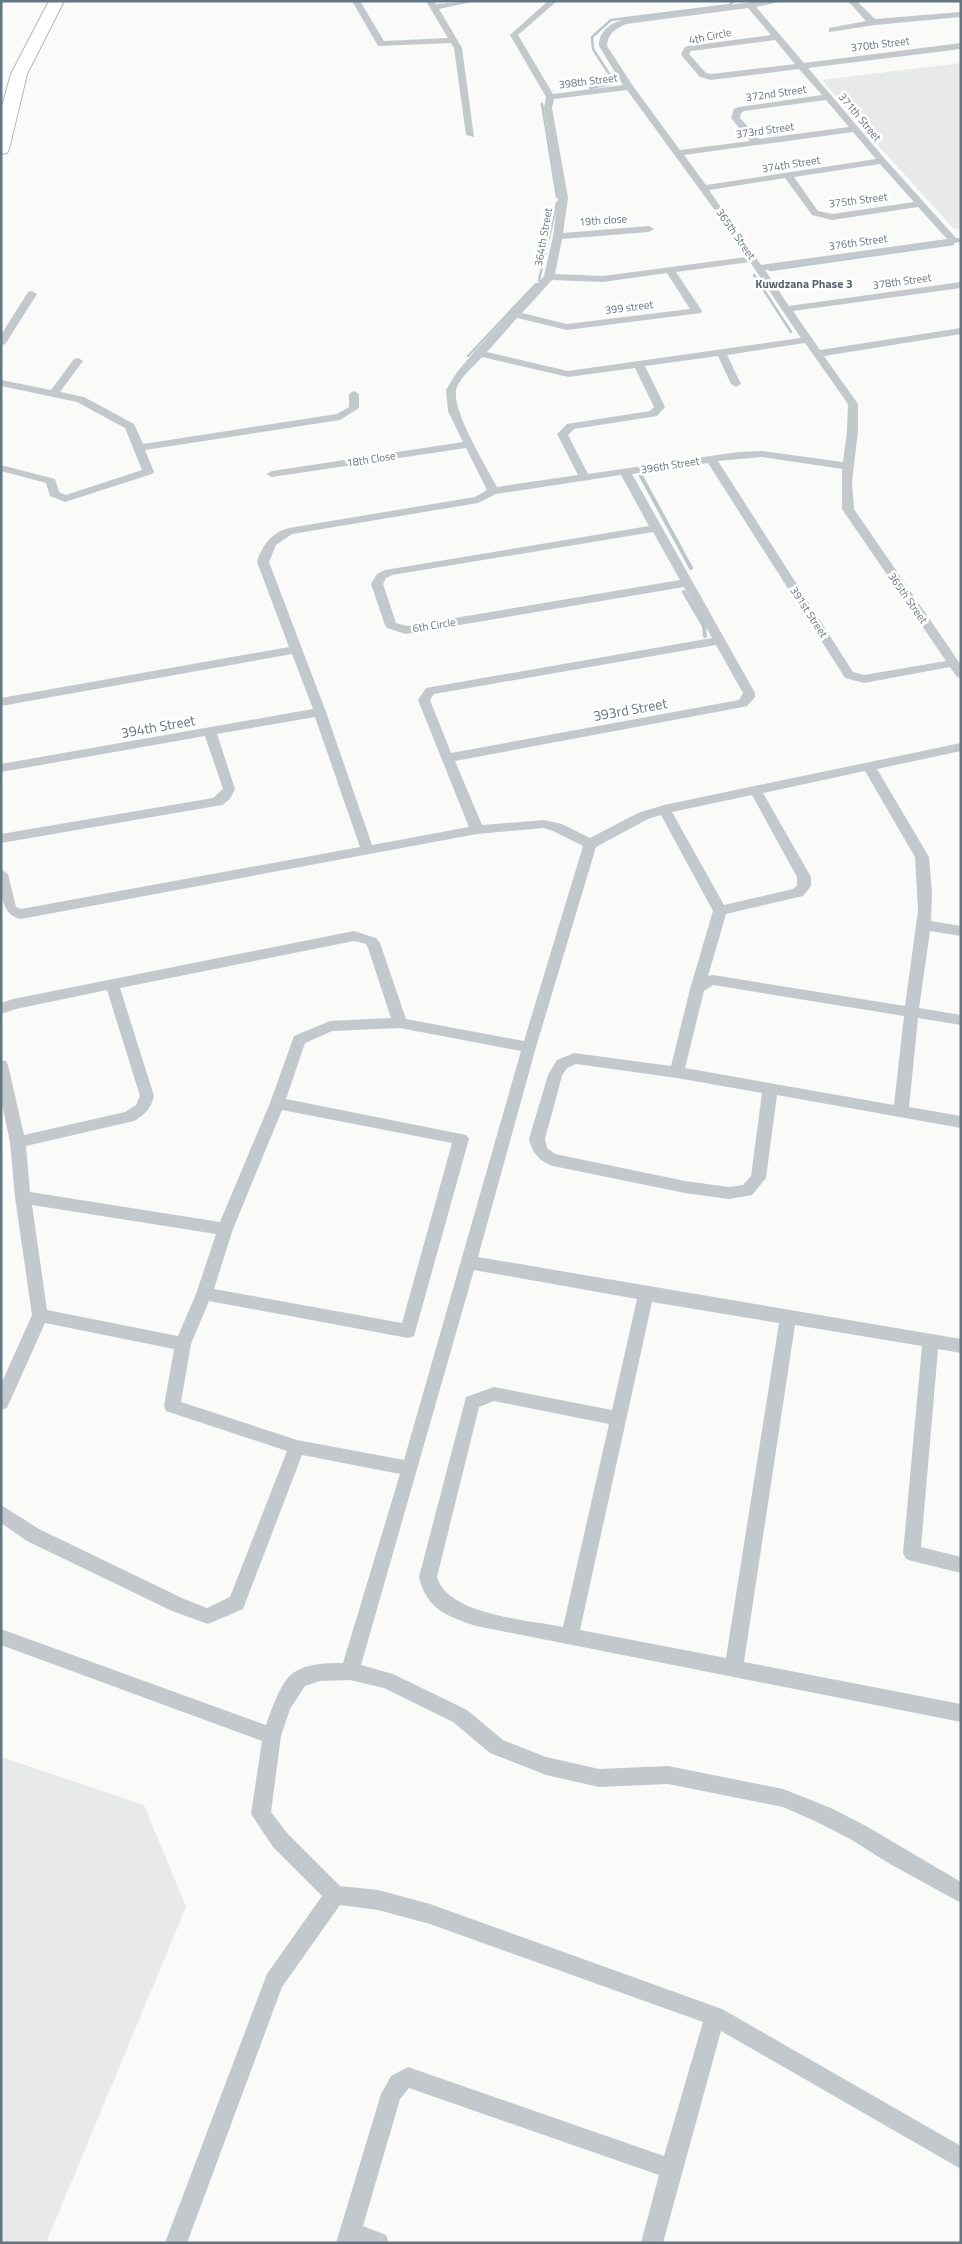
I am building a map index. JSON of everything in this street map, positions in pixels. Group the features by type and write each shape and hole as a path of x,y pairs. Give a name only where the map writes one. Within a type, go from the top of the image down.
{"highway":[{"path":"1,149 19,74 57,1"}],"street":[{"path":"356,1 381,44 453,40"},
{"path":"471,135 458,48 432,4 472,1"},
{"name":"364th Street","path":"494,491 453,411 451,390 461,374 479,353 549,277 558,236 563,194 548,108 550,97 514,35 553,1"},
{"name":"365th Street","path":"779,1 742,4 624,22 610,29 602,40 603,46 629,87 760,268 786,309 853,404 855,422 847,466 845,493 848,509 961,674"},
{"path":"852,1 870,21 875,22"},
{"name":"371th Street","path":"742,4 801,65 920,204 957,240"},
{"path":"832,30 875,22 961,14"},
{"name":"4th Circle","path":"776,37 688,49 686,54 703,74 711,77 801,65"},
{"name":"370th Street","path":"801,65 961,46"},
{"name":"398th Street","path":"550,97 629,87"},
{"name":"372nd Street","path":"756,142 735,118 737,111 829,97"},
{"name":"373rd Street","path":"678,153 855,129"},
{"name":"374th Street","path":"703,188 882,161"},
{"name":"375th Street","path":"789,176 815,213 825,217 920,204"},
{"name":"19th close","path":"558,236 649,229"},
{"name":"376th Street","path":"760,268 957,240"},
{"path":"549,277 592,280 753,259"},
{"name":"399 street","path":"516,315 567,327 697,311 670,271"},
{"name":"378th Street","path":"786,309 961,285"},
{"path":"1,343 32,294"},
{"path":"818,354 961,331"},
{"path":"479,353 563,374 640,365 808,340"},
{"path":"721,352 736,384"},
{"path":"54,393 78,360"},
{"path":"585,478 562,434 571,426 653,414 658,411 660,407 640,365"},
{"path":"1,383 80,399 130,426 148,472 65,499 54,494 51,481 1,468"},
{"path":"139,448 340,417 354,408 354,394"},
{"name":"18th Close","path":"272,474 470,444"},
{"name":"396th Street","path":"367,849 320,712 263,562 266,550 272,541 290,531 478,500 494,491 711,459 762,454 847,466"},
{"name":"391st Street","path":"711,459 849,674 864,679 954,663"},
{"name":"393rd Street","path":"448,758 740,705 747,700 749,693 625,472"},
{"name":"6th Circle","path":"656,528 389,572 380,576 377,584 391,625 406,630 686,583"},
{"path":"477,830 424,700 430,691 718,640"},
{"path":"1,702 296,650"},
{"name":"394th Street","path":"1,768 320,712"},
{"path":"1,839 217,802 229,790 210,732"},
{"path":"350,1670 410,1470 529,1047 590,844 643,816 664,809 961,747"},
{"path":"868,765 922,856 925,874 924,925 911,1014 901,1112"},
{"path":"720,911 798,893 804,886 804,877 754,789"},
{"path":"664,809 720,911 697,989 677,1072"},
{"path":"1,874 9,908 12,913 20,914 477,830 544,824 557,827 590,844"},
{"path":"924,925 961,931"},
{"path":"1,1009 13,1004 354,936 371,941 375,947 400,1023"},
{"path":"697,989 704,983 713,980 911,1014 961,1020"},
{"path":"18,1142 128,1118 139,1112 145,1104 147,1096 112,984"},
{"path":"410,1470 297,1447 172,1406 183,1344 204,1294 225,1229 277,1103 299,1040 330,1026 400,1023 529,1047"},
{"path":"770,1089 758,1178 746,1192 729,1193 685,1187 553,1160 540,1151 537,1139 555,1075 567,1061 574,1058 677,1072 961,1122"},
{"path":"1,1065 18,1142 23,1197 40,1315 1,1403"},
{"path":"204,1294 408,1331 461,1139 277,1103"},
{"path":"23,1197 225,1229"},
{"path":"467,1262 646,1294 961,1346"},
{"path":"570,1635 646,1294"},
{"path":"40,1315 183,1344"},
{"path":"734,1668 788,1318"},
{"path":"931,1341 912,1553 961,1565"},
{"path":"617,1418 494,1394 472,1402 448,1504 428,1577 429,1587 437,1599 451,1608 476,1618 961,1713"},
{"path":"1,1513 33,1535 178,1605 208,1616 237,1603 297,1447"},
{"path":"1,1637 272,1736"},
{"path":"961,1893 859,1833 824,1815 783,1798 668,1775 598,1778 546,1766 497,1747 460,1716 387,1680 350,1670 320,1672 299,1679 282,1705 272,1736 261,1814 280,1840 335,1895 378,1900 430,1914 715,2016 961,2158"},
{"path":"176,2243 274,1981 335,1895"},
{"path":"652,2243 715,2016"},
{"path":"378,2243 349,2238 392,2094 398,2083 408,2077 671,2169"}],"shaded area":[{"path":"961,63 961,230 953,228 874,141 880,140 877,137 871,138 822,80"},
{"path":"1,1757 144,1805 186,1907 46,2243 1,2243"}],"waterway":[{"path":"590,88 610,84 613,80 593,49 592,37 611,20 730,5 733,2"},
{"path":"542,104 557,197"},
{"path":"539,280 557,203"},
{"path":"770,270 953,244"},
{"path":"754,275 791,332"},
{"path":"468,356 536,284"},
{"path":"641,476 691,568"},
{"path":"684,592 704,626 705,636"}],"district":[{"name":"Kuwdzana Phase 3","path":"804,283"}]}
